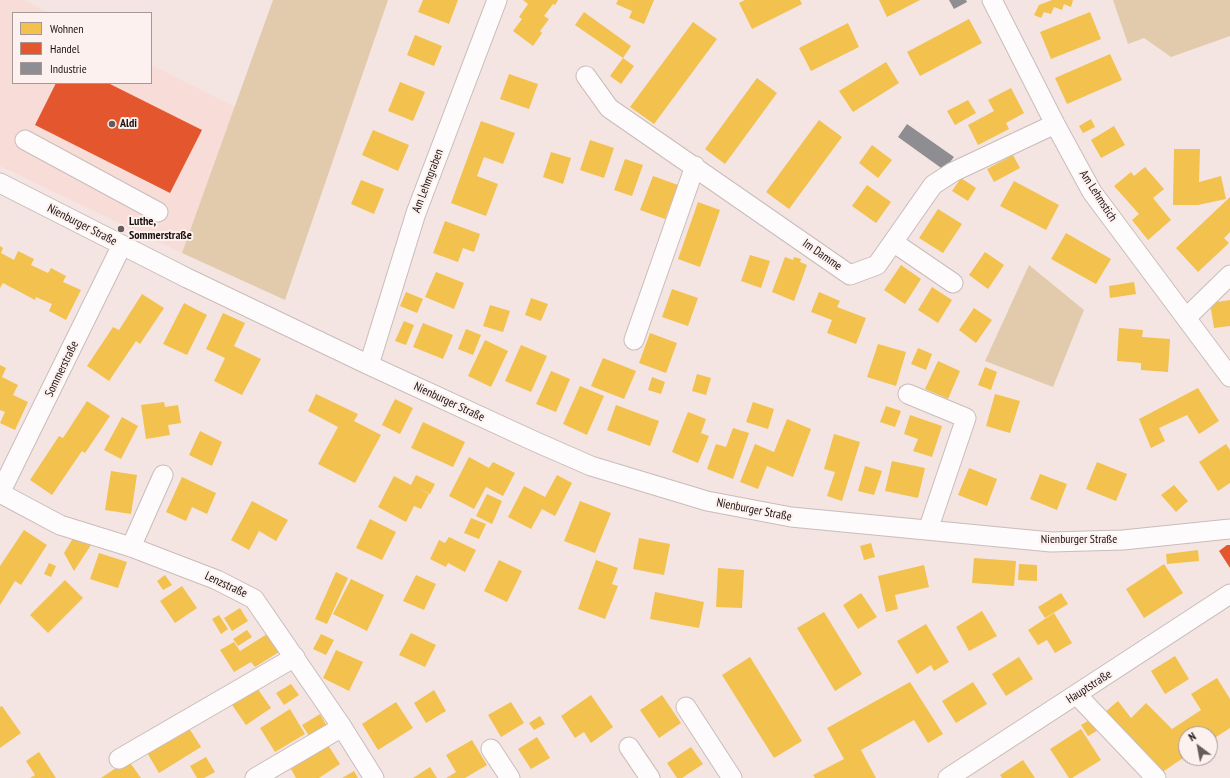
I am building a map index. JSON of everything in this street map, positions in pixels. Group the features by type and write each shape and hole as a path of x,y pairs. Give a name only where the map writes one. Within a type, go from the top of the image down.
{"street":[{"name":"Am Lehmgraben","path":"369,365 416,213 497,0"},
{"name":"Am Lehmstich","path":"992,0 1055,124 1092,192 1230,377"},
{"name":"Im Damme","path":"586,76 609,108 696,166 850,275 877,265 933,185 952,172 1055,124"},
{"path":"25,140 158,212"},
{"path":"634,340 696,166"},
{"name":"Nienburger Straße","path":"0,184 369,365 591,466 707,501 791,517 1051,542 1123,540 1230,529"},
{"path":"893,242 953,283"},
{"name":"Sommerstraße","path":"0,493 122,245"},
{"path":"1186,318 1230,275"},
{"path":"908,394 966,418 928,530"},
{"path":"131,547 163,475"},
{"name":"Lenzstraße","path":"0,493 60,525 131,547 217,580 254,599 342,727 374,778"},
{"name":"Hauptstraße","path":"948,778 1230,594"},
{"path":"119,759 295,657"},
{"path":"1077,695 1156,778"},
{"path":"686,707 732,778"},
{"path":"255,778 342,727"},
{"path":"629,747 650,778"},
{"path":"491,749 510,778"}],"shaded area":[{"path":"0,0 24,0 47,12 12,12 12,84 152,84 152,66 235,107 182,253 0,166"},
{"path":"273,0 388,0 285,300 182,253"},
{"path":"1113,0 1230,0 1230,36 1171,57 1144,38 1128,44"},
{"path":"1029,265 1084,310 1053,387 985,361"}],"building: Wohnen":[{"path":"423,0 458,0 449,24 418,12"},
{"path":"523,0 558,0 544,16 549,19 540,31 542,33 533,46 513,31 522,19 519,17 528,4"},
{"path":"618,0 654,0 644,24 629,18 632,11 616,4"},
{"path":"745,0 800,0 802,4 752,29 739,3"},
{"path":"879,0 920,0 887,17"},
{"path":"1052,0 1073,0 1071,7 1064,4 1062,10 1054,7 1051,14 1044,12 1041,18 1034,15 1039,5"},
{"path":"584,12 631,46 623,58 575,25"},
{"path":"1090,12 1101,39 1051,59 1040,32"},
{"path":"969,19 982,43 920,76 907,52"},
{"path":"693,22 717,39 654,124 630,107"},
{"path":"848,23 859,47 811,71 799,48"},
{"path":"415,35 442,46 434,66 407,55"},
{"path":"1110,54 1122,80 1067,104 1055,78"},
{"path":"623,58 634,66 621,84 610,76"},
{"path":"886,62 899,83 853,112 839,91"},
{"path":"509,74 538,84 529,109 500,99"},
{"path":"757,78 777,93 725,164 705,149"},
{"path":"400,82 425,92 413,121 388,111"},
{"path":"1011,88 1024,113 1006,123 1009,129 978,145 968,125 994,111 988,100"},
{"path":"968,100 976,113 955,125 947,111"},
{"path":"1091,119 1095,127 1083,133 1079,126"},
{"path":"819,120 842,137 789,209 766,192"},
{"path":"481,121 515,133 503,164 484,157 477,176 498,184 486,216 451,203"},
{"path":"1114,126 1125,145 1101,158 1091,140"},
{"path":"373,130 409,145 398,171 362,155"},
{"path":"590,140 614,148 604,178 580,170"},
{"path":"872,145 892,160 878,178 859,163"},
{"path":"1174,149 1200,149 1199,182 1221,176 1226,199 1198,205 1173,205"},
{"path":"551,152 571,158 563,184 543,177"},
{"path":"1013,155 1020,168 994,182 987,169"},
{"path":"625,159 643,165 632,196 614,190"},
{"path":"1145,167 1164,189 1153,198 1171,220 1148,240 1132,220 1139,214 1114,186 1131,172 1134,176"},
{"path":"653,176 678,185 665,219 640,210"},
{"path":"961,178 976,188 968,201 952,191"},
{"path":"361,180 384,189 374,214 351,204"},
{"path":"1014,181 1059,205 1046,230 1000,206"},
{"path":"867,185 891,202 876,223 852,206"},
{"path":"1230,197 1230,232 1224,238 1229,243 1198,272 1176,248"},
{"path":"698,202 720,210 700,267 678,259"},
{"path":"938,209 962,224 943,253 919,238"},
{"path":"445,221 480,234 474,252 463,248 458,262 433,253"},
{"path":"1066,233 1111,259 1096,284 1051,259"},
{"path":"0,246 3,248 1,253 14,260 18,251 34,259 31,265 48,273 51,268 66,276 63,282 81,290 66,320 49,311 52,304 36,297 35,300 3,283 0,288"},
{"path":"985,252 1004,265 988,289 969,275"},
{"path":"750,255 770,261 761,288 741,281"},
{"path":"785,257 793,260 794,257 801,259 800,262 807,265 794,301 772,292"},
{"path":"901,265 921,279 905,304 884,290"},
{"path":"436,272 464,283 454,309 425,297"},
{"path":"1134,282 1136,294 1110,298 1109,286"},
{"path":"932,287 952,300 938,323 918,310"},
{"path":"672,289 698,298 688,326 662,317"},
{"path":"406,292 423,299 417,313 400,306"},
{"path":"819,292 840,301 837,307 866,318 856,344 827,333 832,320 811,312"},
{"path":"142,294 164,308 140,344 136,341 109,381 87,366 113,327 119,330"},
{"path":"531,298 548,304 541,321 525,315"},
{"path":"1230,300 1230,326 1214,328 1210,303"},
{"path":"184,303 207,315 187,355 163,344"},
{"path":"490,305 510,311 503,332 483,326"},
{"path":"974,308 992,320 976,343 959,330"},
{"path":"223,313 245,323 234,346 261,359 242,395 214,381 225,358 206,349"},
{"path":"404,321 414,325 406,345 395,341"},
{"path":"423,323 453,335 443,359 413,347"},
{"path":"1119,328 1143,330 1142,337 1170,339 1168,372 1141,370 1141,363 1117,361"},
{"path":"466,329 481,335 473,355 458,349"},
{"path":"650,333 677,343 666,373 639,363"},
{"path":"485,340 508,351 491,387 468,376"},
{"path":"878,344 906,352 896,386 867,377"},
{"path":"521,345 547,356 531,392 505,381"},
{"path":"918,348 932,354 926,370 911,364"},
{"path":"603,358 636,371 624,399 591,386"},
{"path":"938,361 960,371 948,399 925,389"},
{"path":"0,365 6,368 2,377 18,385 13,395 28,402 15,430 0,423 5,412 0,410"},
{"path":"985,367 997,372 991,390 978,385"},
{"path":"551,371 570,379 556,412 536,404"},
{"path":"697,374 711,378 706,395 692,391"},
{"path":"652,377 665,382 661,394 648,390"},
{"path":"580,386 604,396 587,435 563,424"},
{"path":"1198,388 1219,421 1199,434 1187,415 1159,428 1165,441 1151,448 1139,419"},
{"path":"316,394 358,414 354,421 381,435 355,483 318,464 338,427 308,411"},
{"path":"995,394 1020,401 1010,433 986,426"},
{"path":"395,399 413,408 400,434 382,425"},
{"path":"87,401 110,416 85,453 82,451 52,495 30,480 59,436 63,438"},
{"path":"164,402 165,407 178,405 181,423 168,425 170,435 146,439 141,405"},
{"path":"753,402 774,409 768,429 746,422"},
{"path":"616,405 659,421 650,446 607,430"},
{"path":"886,406 901,411 895,427 880,422"},
{"path":"688,412 706,419 701,433 709,436 698,463 672,452"},
{"path":"910,415 942,426 932,457 913,451 918,439 904,434"},
{"path":"122,417 138,426 121,459 104,450"},
{"path":"787,419 811,429 793,477 767,466 758,489 740,482 755,444 774,452"},
{"path":"423,422 465,442 453,467 411,448"},
{"path":"733,428 749,433 733,479 707,469 716,444 726,447"},
{"path":"200,431 222,442 212,466 189,455"},
{"path":"834,434 860,442 842,501 827,496 835,472 824,469"},
{"path":"1226,444 1230,450 1230,483 1218,491 1199,462"},
{"path":"469,457 489,468 493,462 515,473 503,496 486,487 474,509 449,496"},
{"path":"892,461 925,468 918,498 885,491"},
{"path":"1097,462 1127,474 1116,501 1086,489"},
{"path":"865,466 882,471 874,495 858,491"},
{"path":"969,468 997,479 987,506 958,495"},
{"path":"111,471 137,475 131,514 105,510"},
{"path":"1040,474 1067,484 1057,510 1030,499"},
{"path":"416,475 435,484 430,494 416,487 429,494 421,509 414,506 406,522 378,507 394,476 411,485"},
{"path":"557,475 572,483 555,516 542,509 531,529 508,517 524,486 545,497"},
{"path":"182,477 216,493 207,514 192,507 186,521 166,512"},
{"path":"1174,485 1188,501 1176,512 1161,495"},
{"path":"487,494 502,501 492,524 476,516"},
{"path":"252,501 288,520 276,541 259,531 249,550 231,540"},
{"path":"580,501 611,513 595,553 564,541"},
{"path":"471,518 486,524 479,539 464,533"},
{"path":"370,519 396,532 382,560 356,548"},
{"path":"24,530 47,545 21,585 15,581 0,605 0,566"},
{"path":"75,535 91,545 74,571 64,553"},
{"path":"449,537 476,550 465,572 448,563 446,567 430,559 439,540 445,543"},
{"path":"639,538 670,544 664,575 633,569"},
{"path":"871,543 875,557 864,560 860,546"},
{"path":"1198,550 1199,561 1167,564 1166,554"},
{"path":"99,553 127,562 118,588 90,579"},
{"path":"974,558 1016,561 1014,586 972,583"},
{"path":"499,560 522,571 507,602 484,591"},
{"path":"596,560 618,568 612,584 618,586 605,619 578,609"},
{"path":"49,563 56,566 51,577 44,574"},
{"path":"1019,564 1037,565 1037,581 1018,580"},
{"path":"1164,564 1183,593 1144,618 1126,589"},
{"path":"924,565 929,587 895,595 898,609 886,612 878,576"},
{"path":"718,568 744,570 742,608 716,607"},
{"path":"336,572 348,578 327,624 315,619"},
{"path":"165,575 172,585 163,590 157,581"},
{"path":"416,575 436,584 424,610 403,601"},
{"path":"351,579 384,595 367,631 333,614"},
{"path":"65,580 83,598 48,633 30,615"},
{"path":"182,586 197,608 175,623 160,601"},
{"path":"655,592 704,602 699,628 650,619"},
{"path":"861,593 877,617 858,629 843,605"},
{"path":"1061,593 1068,604 1045,618 1038,607"},
{"path":"240,608 248,621 232,631 224,618"},
{"path":"982,611 997,636 969,651 956,627"},
{"path":"824,612 862,674 835,691 797,628"},
{"path":"1054,613 1072,643 1055,653 1047,640 1038,645 1028,630"},
{"path":"219,615 228,629 221,634 212,619"},
{"path":"926,624 949,662 934,671 931,665 917,674 897,641"},
{"path":"247,630 252,637 238,646 233,639"},
{"path":"411,633 436,645 425,667 399,655"},
{"path":"267,634 279,652 255,667 251,662 234,672 220,650 234,642 240,651"},
{"path":"321,634 334,640 326,655 313,649"},
{"path":"336,650 363,662 349,691 323,678"},
{"path":"1175,656 1189,679 1165,694 1151,671"},
{"path":"750,657 802,741 774,758 722,675"},
{"path":"1019,657 1033,679 1006,696 992,674"},
{"path":"1217,678 1230,699 1230,728 1218,736 1218,726 1178,726 1178,761 1161,773 1104,713 1118,701 1131,718 1146,703 1172,729 1201,710 1191,694"},
{"path":"910,682 943,734 928,743 914,720 861,750 876,778 815,778 813,775 844,759 827,728"},
{"path":"973,682 987,704 956,723 942,701"},
{"path":"291,684 299,695 284,705 276,693"},
{"path":"255,685 271,708 246,725 230,702"},
{"path":"434,690 446,711 426,723 414,703"},
{"path":"591,695 613,727 591,743 584,732 575,738 561,716"},
{"path":"662,695 681,723 659,738 640,710"},
{"path":"396,702 413,728 378,750 362,724"},
{"path":"511,702 524,723 501,737 488,715"},
{"path":"2,706 21,733 0,748 0,707"},
{"path":"290,709 305,734 275,752 260,728"},
{"path":"320,714 328,728 311,739 302,725"},
{"path":"540,716 545,724 534,730 529,723"},
{"path":"1093,718 1100,729 1088,736 1081,725"},
{"path":"187,725 201,747 159,773 146,751"},
{"path":"1081,729 1101,760 1072,778 1069,778 1050,749"},
{"path":"537,737 550,758 531,769 518,749"},
{"path":"472,740 487,765 465,778 446,778 456,772 446,755"},
{"path":"328,745 340,764 319,778 296,778 291,769"},
{"path":"691,747 703,764 682,778 677,778 667,763"},
{"path":"39,752 56,778 30,778 35,775 26,761"},
{"path":"206,757 215,772 204,778 197,778 190,766"},
{"path":"128,760 141,778 101,778"},
{"path":"1023,760 1035,778 1002,778 1000,775"},
{"path":"430,767 437,778 413,778"},
{"path":"354,771 358,778 342,778"}],"building: Handel":[{"path":"56,84 110,84 202,130 170,193 35,125"},
{"path":"1227,545 1230,545 1230,568 1219,551"}],"building: Industrie":[{"path":"949,0 966,0 967,2 954,9"},
{"path":"907,124 954,157 944,170 898,137"}],"place":[{"name":"Aldi","path":"112,124"},
{"name":"Luthe, Sommerstraße","path":"121,229"}]}
